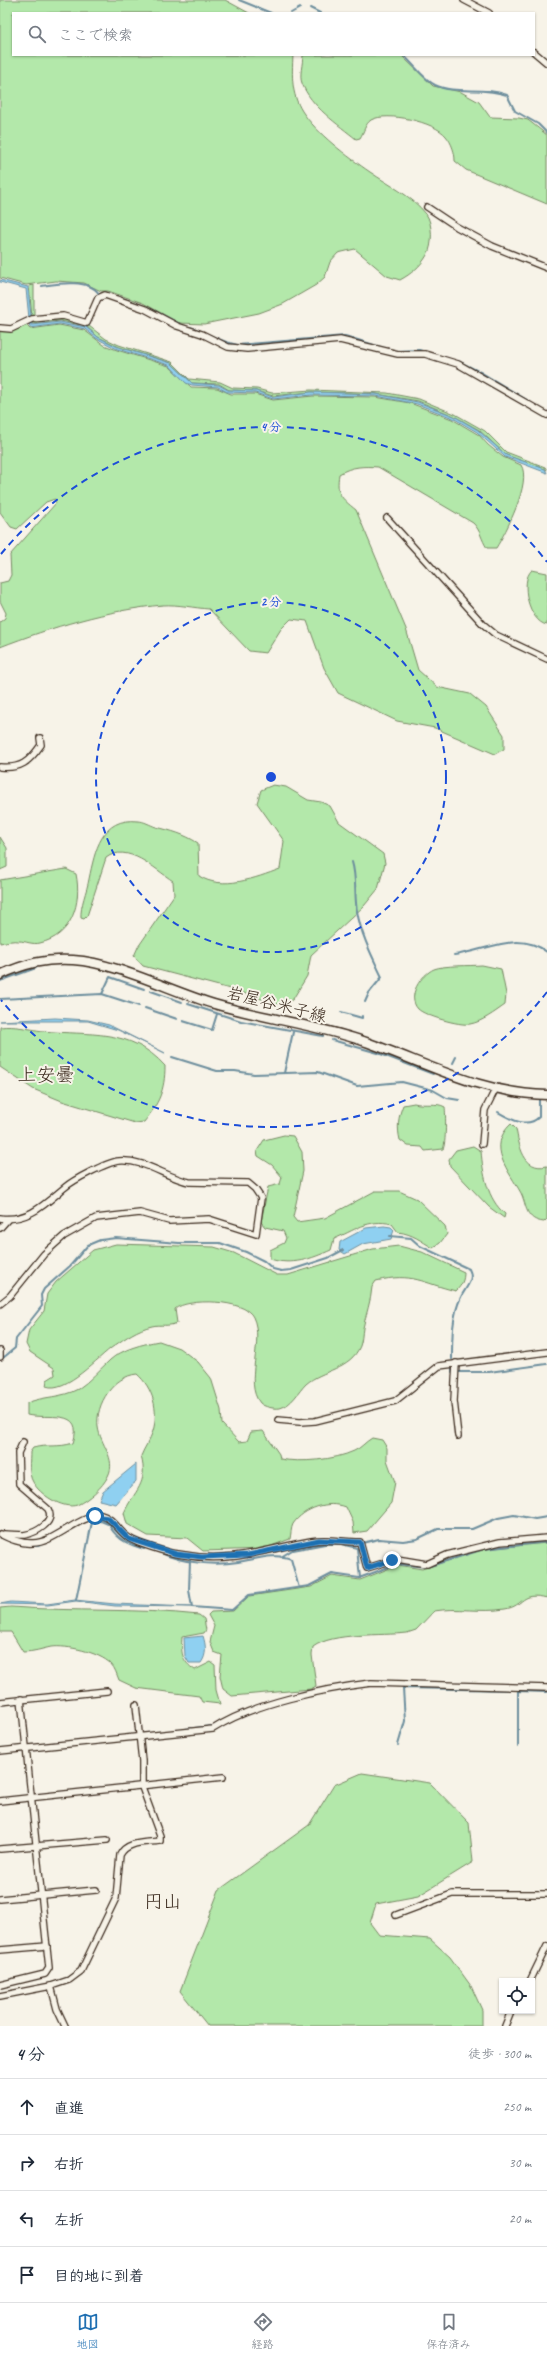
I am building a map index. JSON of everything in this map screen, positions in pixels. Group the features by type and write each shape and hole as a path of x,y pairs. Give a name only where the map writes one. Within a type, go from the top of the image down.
{"main road":[{"name":"岩屋谷米子線","path":"0,975 39,962 73,960 93,963 229,1008 366,1042 474,1084 495,1090 547,1095"}],"street":[{"path":"464,0 487,12"},
{"path":"535,53 547,63"},
{"path":"427,207 456,227 492,246 547,268"},
{"path":"0,328 11,329 29,320 67,316 88,322 98,298 103,295 145,309 178,326 202,334 228,348 247,349 340,340 354,342 398,354 425,354 458,364 547,415"},
{"path":"387,518 483,624 496,635 547,659"},
{"path":"0,767 16,767 26,764 41,745 40,738"},
{"path":"482,1144 486,1110 495,1090"},
{"path":"0,1218 17,1218 37,1210 51,1201 67,1186 107,1164 120,1161 151,1166 180,1180 189,1182 248,1183 255,1189 261,1198 256,1234 209,1219 169,1221 140,1213 96,1218 64,1236 44,1254 10,1296 0,1304"},
{"path":"0,1228 8,1219"},
{"path":"0,1351 0,1357"},
{"path":"278,1420 315,1421 395,1402 435,1368 456,1362 547,1352"},
{"path":"456,1362 454,1400 458,1436"},
{"path":"0,1534 29,1534 44,1525 50,1519 51,1513 48,1509 19,1484 18,1453 23,1442"},
{"path":"0,1534 20,1542 40,1543 78,1522 101,1515 108,1518 129,1539 176,1554 202,1557 248,1555 319,1540 360,1542 367,1568 397,1559 427,1564 447,1555 500,1542 547,1538"},
{"path":"0,1751 213,1729 231,1717 276,1703 348,1686 370,1683 547,1688"},
{"path":"0,1702 107,1691"},
{"path":"0,1985 45,1974 48,1968 47,1946 21,1699"},
{"path":"0,1996 51,1986 69,1980 81,1971 116,1898 120,1855 122,1850 127,1845 160,1840 160,1836 142,1787 136,1705"},
{"path":"0,1801 142,1787 223,1777"},
{"path":"0,1849 107,1840"},
{"path":"0,1899 96,1890"},
{"path":"396,1915 452,1894 547,1894"},
{"path":"0,1950 47,1946"},
{"path":"531,1978 547,1946"},
{"path":"51,1986 57,2009 65,2026"},
{"path":"505,2026 510,2014"}],"green space":[{"path":"0,0 225,0 247,12 12,12 12,56 293,56 294,91 296,98 302,111 315,128 361,166 414,202 426,214 431,229 431,240 427,255 422,263 400,280 387,276 355,249 338,253 330,262 325,277 316,285 283,304 259,313 204,324 179,323 143,303 108,291 101,291 84,283 56,281 26,285 0,278"},
{"path":"303,56 402,56 433,86 461,92 479,102 490,117 519,118 528,120 547,135 547,204 466,170 455,161 453,148 446,136 432,126 422,122 399,117 378,118 371,120 360,138 356,139 318,107 306,91 301,77"},
{"path":"34,285 34,316 32,318 29,286"},
{"path":"63,317 89,326 106,339 119,345 172,362 189,379 220,382 233,388 257,389 272,393 311,390 387,393 419,399 455,414 485,431 506,452 545,467 547,470 506,455 479,430 454,416 418,401 376,394 311,392 273,396 256,391 229,390 219,384 192,383 171,363 119,347 98,337 86,326 60,321 32,324 32,321"},
{"path":"26,325 30,329 59,325 84,330 104,345 169,366 191,387 217,388 231,394 255,394 273,400 313,396 375,397 410,403 452,419 479,435 488,445 503,457 521,465 523,483 521,495 506,531 496,548 487,548 478,529 473,523 378,467 349,469 339,474 338,481 340,495 356,510 406,629 418,670 437,687 470,694 486,707 504,735 504,749 495,754 435,728 397,721 338,693 324,668 307,621 291,619 281,629 266,653 249,651 209,609 169,605 142,607 80,620 0,647 0,622 5,618 6,613 0,601 0,583 8,581 11,575 10,555 56,503 55,499 46,502 17,529 11,527 0,512 0,330"},
{"path":"532,570 547,573 547,625 535,617 528,600 526,583 528,575"},
{"path":"273,785 286,787 308,800 321,802 330,806 339,822 383,854 385,863 378,889 364,906 311,955 307,976 293,999 283,1006 234,990 143,966 134,956 138,947 174,895 173,881 149,864 132,855 123,853 114,854 106,858 87,916 84,919 81,918 97,847 108,830 116,824 126,821 138,821 173,831 198,843 199,876 208,880 228,883 239,882 280,869 284,841 257,803 261,790"},
{"path":"0,837 7,848 7,867 0,870"},
{"path":"66,869 76,874 77,885 76,907 67,926 51,939 40,943 35,944 14,941 0,943 0,880"},
{"path":"482,965 501,969 506,994 505,1005 479,1021 470,1024 443,1020 428,1015 418,1009 415,1004 414,992 420,981 429,972 434,969 450,966"},
{"path":"0,1027 16,1027 43,1031 93,1034 123,1039 138,1045 152,1054 165,1066 164,1082 154,1109 144,1122 135,1123 62,1101 33,1089 0,1067"},
{"path":"414,1103 445,1107 446,1122 443,1149 425,1151 422,1147 408,1146 400,1140 398,1127 401,1109 403,1105"},
{"path":"511,1124 516,1129 521,1149 527,1161 532,1165 539,1167 547,1166 547,1219 544,1222 533,1218 528,1212 521,1193 502,1159 500,1141"},
{"path":"284,1135 293,1136 302,1152 303,1171 293,1217 297,1222 325,1218 375,1191 399,1191 417,1199 445,1226 447,1234 440,1243 433,1248 413,1236 398,1232 392,1224 376,1223 362,1226 334,1239 331,1250 316,1256 294,1262 270,1259 270,1250 284,1243 286,1238 283,1231 265,1227 261,1222 268,1187 280,1184 282,1177 272,1165 258,1156 257,1151 264,1140"},
{"path":"473,1146 481,1151 487,1185 494,1201 505,1214 504,1218 489,1207 450,1166 449,1159 456,1150"},
{"path":"116,1244 214,1247 234,1253 277,1275 288,1275 373,1249 399,1246 422,1252 464,1272 464,1275 461,1284 456,1291 409,1278 376,1281 372,1287 361,1344 356,1354 350,1360 313,1379 306,1384 288,1404 280,1408 264,1406 260,1403 255,1394 253,1373 257,1338 253,1317 248,1311 239,1307 216,1302 181,1305 175,1309 177,1323 147,1327 127,1337 82,1373 63,1385 54,1387 46,1386 47,1380 55,1375 54,1368 30,1352 26,1344 29,1330 44,1311 47,1294 56,1282 93,1250"},
{"path":"159,1341 179,1348 198,1362 211,1378 221,1410 222,1424 239,1442 247,1441 251,1432 263,1431 279,1454 280,1459 307,1461 328,1459 346,1454 356,1450 372,1438 382,1440 387,1448 387,1460 395,1482 391,1503 367,1531 354,1533 353,1522 346,1507 332,1504 317,1507 298,1518 291,1529 290,1539 263,1549 203,1551 187,1538 148,1536 127,1524 124,1513 142,1481 143,1466 141,1456 152,1434 155,1423 155,1407 151,1393 143,1380 137,1374 121,1380 114,1386 103,1401 100,1409 98,1418 99,1433 111,1464 106,1480 90,1497 77,1505 65,1505 46,1496 36,1487 31,1479 30,1452 33,1448 73,1443 75,1432 74,1424 62,1417 27,1415 27,1403 72,1392 82,1386 110,1360 120,1353 140,1345"},
{"path":"547,1543 547,1598 532,1596 505,1609 434,1611 416,1630 407,1633 345,1637 322,1642 313,1647 312,1655 316,1686 311,1689 232,1696 223,1689 220,1676 222,1655 214,1652 210,1642 214,1626 208,1615 211,1612 233,1611 249,1596 311,1587 332,1576 360,1580 398,1565 422,1569 484,1549"},
{"path":"11,1607 199,1615 204,1619 206,1630 204,1633 182,1637 183,1656 184,1660 190,1667 195,1670 211,1662 215,1665 216,1690 220,1704 202,1702 199,1696 136,1688 119,1680 114,1667 106,1660 82,1650 65,1647 51,1647 23,1652 11,1632 0,1632 0,1608"},
{"path":"362,1773 430,1783 469,1823 473,1862 418,1896 376,1904 370,1923 379,1935 430,1939 450,1957 471,1986 482,2010 482,2026 208,2026 180,1991 219,1890 309,1825 334,1785"}],"water":[{"path":"0,280 28,287 32,325 60,322 86,327 98,337 118,347 171,363 192,383 219,385 228,390 256,391 273,397 311,392 376,394 418,402 454,416 478,430 506,455 545,469 547,473 505,457 477,432 453,418 417,404 376,396 312,395 273,399 255,393 227,392 218,387 192,385 186,383 169,365 117,349 96,338 85,329 60,324 30,328 26,289 0,282"},
{"path":"55,1018 88,1020 109,1025 165,1053 118,1030 88,1021 0,1021"},
{"path":"384,1226 391,1227 394,1230 391,1239 363,1244 345,1254 339,1250 340,1242 366,1228"},
{"path":"136,1464 136,1481 116,1504 99,1500 103,1491"},
{"path":"75,1600 115,1604 191,1607 115,1606 76,1601 48,1605 0,1604 11,1602 47,1604"},
{"path":"203,1636 205,1650 203,1660 201,1663 189,1663 185,1656 184,1638"}],"waterway":[{"path":"239,0 269,12"},
{"path":"293,12 300,8"},
{"path":"310,8 318,12"},
{"path":"404,56 426,79 435,85 451,90 488,91 507,95 515,111 538,124 547,133"},
{"path":"42,286 64,283 80,284 94,289 99,294 108,293 141,305"},
{"path":"145,306 180,324"},
{"path":"190,327 226,342 238,345 345,336 387,349"},
{"path":"396,351 419,350 436,355"},
{"path":"458,361 482,373 527,400"},
{"path":"352,862 356,905 361,928 382,977 369,993 365,1002"},
{"path":"454,955 513,942 536,946 547,952"},
{"path":"0,981 36,968"},
{"path":"102,994 110,977 144,989"},
{"path":"151,991 182,1002"},
{"path":"0,999 102,994 139,1006"},
{"path":"188,1004 241,1021 323,1036"},
{"path":"145,1008 177,1019"},
{"path":"341,1012 362,1018 362,1016"},
{"path":"183,1021 212,1030 217,1014"},
{"path":"284,1073 293,1032"},
{"path":"332,1040 378,1053 433,1074"},
{"path":"172,1057 217,1071 235,1071 254,1074 318,1072 357,1086 402,1082 433,1090 447,1098 459,1100"},
{"path":"453,1063 456,1057"},
{"path":"498,1112 518,1122 524,1123 534,1121 539,1117 539,1099"},
{"path":"390,1236 411,1238 420,1246 469,1269 471,1273 469,1284 461,1297 454,1319 452,1359"},
{"path":"3,1358 15,1348 16,1339 42,1306 41,1295 44,1289 70,1266 88,1245 100,1240 116,1238 179,1243 220,1243 246,1252 264,1261 273,1269 281,1271 291,1270 328,1258 343,1250"},
{"path":"457,1372 489,1372 547,1364"},
{"path":"452,1365 452,1372"},
{"path":"362,1543 379,1539 403,1541 417,1539 438,1529 472,1529 498,1518 514,1515 535,1519 547,1517"},
{"path":"98,1518 103,1519 128,1541"},
{"path":"76,1600 92,1522 101,1521 108,1524"},
{"path":"110,1527 113,1532 125,1542 144,1549 146,1547"},
{"path":"0,1537 7,1540"},
{"path":"26,1546 38,1546 47,1542"},
{"path":"192,1607 232,1610 249,1595 309,1586 332,1574 359,1578 397,1564 427,1567 484,1549 547,1542"},
{"path":"281,1557 297,1547 323,1543"},
{"path":"293,1550 325,1544 341,1544 357,1548 360,1578"},
{"path":"159,1552 178,1559 198,1563 218,1564 271,1556 285,1557 291,1559 299,1588"},
{"path":"190,1560 189,1590 192,1607"},
{"path":"398,1745 405,1721 403,1688 512,1690"},
{"path":"518,1747 518,1691 547,1692"},
{"path":"185,1729 212,1726"}],"district":[{"name":"上安曇","path":"46,1074"},
{"name":"円山","path":"163,1901"}],"route":[{"path":"95,1516 101,1515 108,1518 129,1539 176,1554 226,1558 272,1551 310,1541 338,1540 360,1542 362,1546 364,1564 367,1568 373,1568 392,1560"}]}
